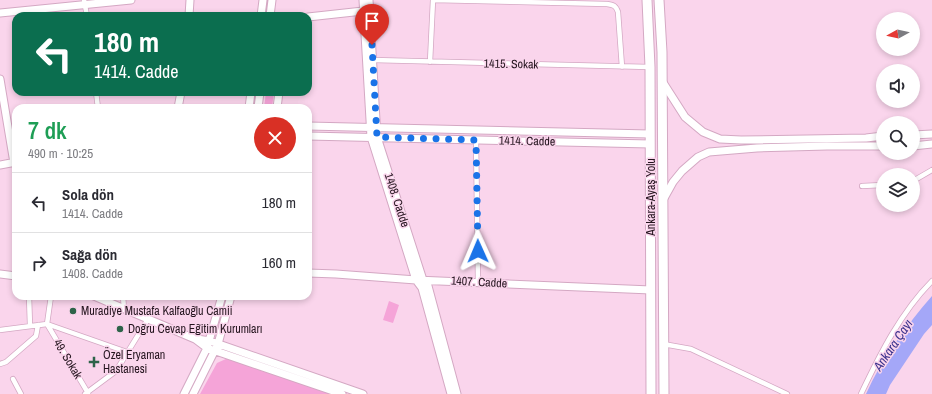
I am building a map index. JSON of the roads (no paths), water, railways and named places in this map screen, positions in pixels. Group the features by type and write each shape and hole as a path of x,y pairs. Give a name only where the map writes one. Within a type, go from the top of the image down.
{"highway":[{"name":"Ankara-Ayaş Yolu","path":"647,0 650,68 651,394"},
{"name":"Ankara-Ayaş Yolu","path":"660,0 664,394"}],"main road":[{"path":"0,13 85,2 131,0"},
{"path":"189,12 190,0"},
{"path":"262,12 263,0"},
{"path":"270,12 272,0"},
{"name":"1408. Cadde","path":"363,0 374,137 420,280 451,394"},
{"name":"1408. Cadde","path":"369,0 373,60 373,128"},
{"path":"312,17 363,11"},
{"path":"0,79 12,145"},
{"path":"662,81 685,118 703,132 720,139 752,140 876,137"},
{"name":"1414. Cadde","path":"312,126 650,139"},
{"path":"920,134 932,134"},
{"name":"1414. Cadde","path":"312,136 476,140 650,139"},
{"path":"920,145 932,144"},
{"path":"662,202 682,171 698,157 709,152 757,148 876,146"},
{"path":"0,165 12,163"},
{"name":"1407. Cadde","path":"312,273 420,280 651,290"},
{"path":"0,274 12,276"},
{"name":"1408. Cadde","path":"420,280 428,286 457,394"},
{"path":"103,300 208,344 363,394"},
{"path":"184,394 208,344 221,300"},
{"path":"193,394 217,347 230,300"},
{"path":"217,347 342,394"}],"street":[{"path":"430,62 433,0 612,4 616,7 618,12 622,67"},
{"path":"85,2 86,12"},
{"name":"1415. Sokak","path":"373,60 650,68"},
{"path":"476,140 478,282"},
{"path":"920,177 932,170"},
{"path":"862,186 876,185"},
{"path":"861,394 875,364 907,312 922,291 932,281"},
{"path":"29,300 30,326"},
{"path":"47,324 50,300"},
{"path":"123,300 124,309"},
{"path":"87,393 116,371 148,319"},
{"path":"0,330 47,324 127,352"},
{"name":"49. Sokak","path":"47,324 87,393"},
{"path":"0,364 6,362 36,336 38,325"},
{"path":"663,344 690,348 787,394"},
{"path":"13,379 21,394"}],"water":[{"path":"932,296 932,325 924,334 890,385 886,394 866,394 879,368 895,343"}],"place":[{"name":"Muradiye Mustafa Kalfaoğlu Camii","path":"73,311"},
{"name":"Doğru Cevap Eğitim Kurumları","path":"120,329"},
{"name":"Özel Eryaman Hastanesi","path":"94,362"}],"water label":[{"name":"Ankara Çayı","path":"893,345"}]}
